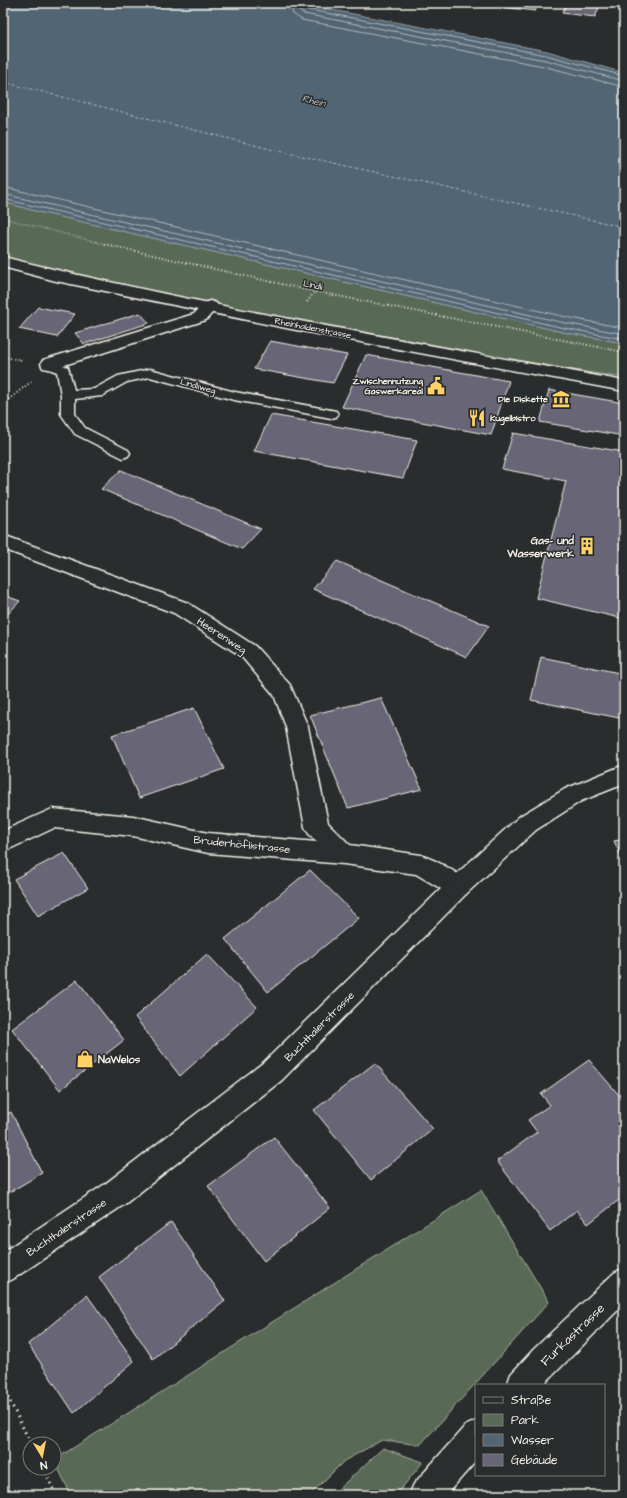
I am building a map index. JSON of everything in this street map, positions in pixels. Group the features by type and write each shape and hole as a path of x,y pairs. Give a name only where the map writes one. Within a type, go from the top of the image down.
{"street":[{"name":"Rheinhaldenstrasse","path":"3,262 56,276 210,306 291,324 624,386"},
{"path":"49,364 200,317 210,306"},
{"name":"Heerenweg","path":"3,542 181,608 248,651 283,691 297,727 317,827 344,854"},
{"name":"Buchthalerstrasse","path":"3,1269 115,1194 273,1071 458,887 528,823 573,795 624,774"},
{"name":"Bruderhöflistrasse","path":"3,842 52,818 133,826 208,843 344,854 421,865 458,887"},
{"name":"Furkastrasse","path":"523,1384 545,1360 624,1283"},
{"path":"425,1495 475,1438"}],"lane":[{"path":"49,364 63,370 68,395 68,414 80,431 124,453"},
{"name":"Lindliweg","path":"68,395 97,393 123,379 150,373 234,396 331,414"}],"path":[{"name":"Lindli","path":"3,218 114,248 314,293 624,352"},
{"path":"3,404 39,376 49,364"},
{"path":"3,1387 27,1436"},
{"path":"47,1476 56,1495"}],"green space":[{"path":"3,202 39,212 563,332 624,343 624,378 291,324 3,259"},
{"path":"481,1190 549,1302 420,1445 382,1440 344,1461 310,1495 71,1495 62,1476 62,1455"},
{"path":"383,1448 423,1462 396,1495 332,1495"}],"water":[{"name":"Rhein","path":"3,3 296,3 547,51 624,73 624,343 563,332 39,212 3,202"}],"building":[{"path":"495,3 539,3 535,11 494,6"},
{"path":"567,3 601,3 595,17 562,13"},
{"path":"38,307 75,314 57,337 19,329"},
{"path":"140,313 149,323 84,344 75,333"},
{"path":"270,341 347,355 333,383 254,369"},
{"path":"366,355 509,381 491,435 342,407"},
{"path":"549,390 624,403 624,436 540,422"},
{"path":"271,415 417,440 403,478 254,451"},
{"name":"Gas- und Wasserwerk","path":"513,433 624,452 624,619 536,598 566,481 502,469"},
{"path":"121,470 261,529 242,549 101,489"},
{"path":"337,561 489,626 467,657 313,589"},
{"path":"3,595 20,601 3,619"},
{"path":"541,657 624,674 624,719 531,700"},
{"path":"381,698 422,789 348,808 310,715"},
{"path":"194,708 224,769 139,798 112,735"},
{"path":"624,839 624,862 614,841"},
{"path":"64,853 88,888 38,916 14,879"},
{"path":"310,870 359,918 268,992 225,939"},
{"path":"207,954 257,1007 180,1076 135,1017"},
{"path":"77,980 124,1040 60,1090 12,1029"},
{"path":"589,1060 624,1101 624,1171 622,1173 624,1176 624,1196 588,1224 577,1210 550,1231 497,1161 537,1132 528,1120 550,1105 541,1094"},
{"path":"375,1063 433,1129 371,1180 314,1110"},
{"path":"11,1112 42,1173 3,1196 3,1116"},
{"path":"274,1137 330,1208 264,1261 208,1186"},
{"path":"171,1222 225,1301 153,1359 99,1277"},
{"path":"87,1295 134,1361 74,1413 28,1344"}],"ferry route":[{"path":"3,82 270,149 624,227"}],"place":[{"name":"Zwischennutzung Gaswerkareal","path":"436,386"},
{"name":"Die Diskette","path":"561,399"},
{"name":"Kugelbistro","path":"477,418"},
{"name":"Gas- und Wasserwerk","path":"587,546"},
{"name":"NaWelos","path":"85,1059"}]}
